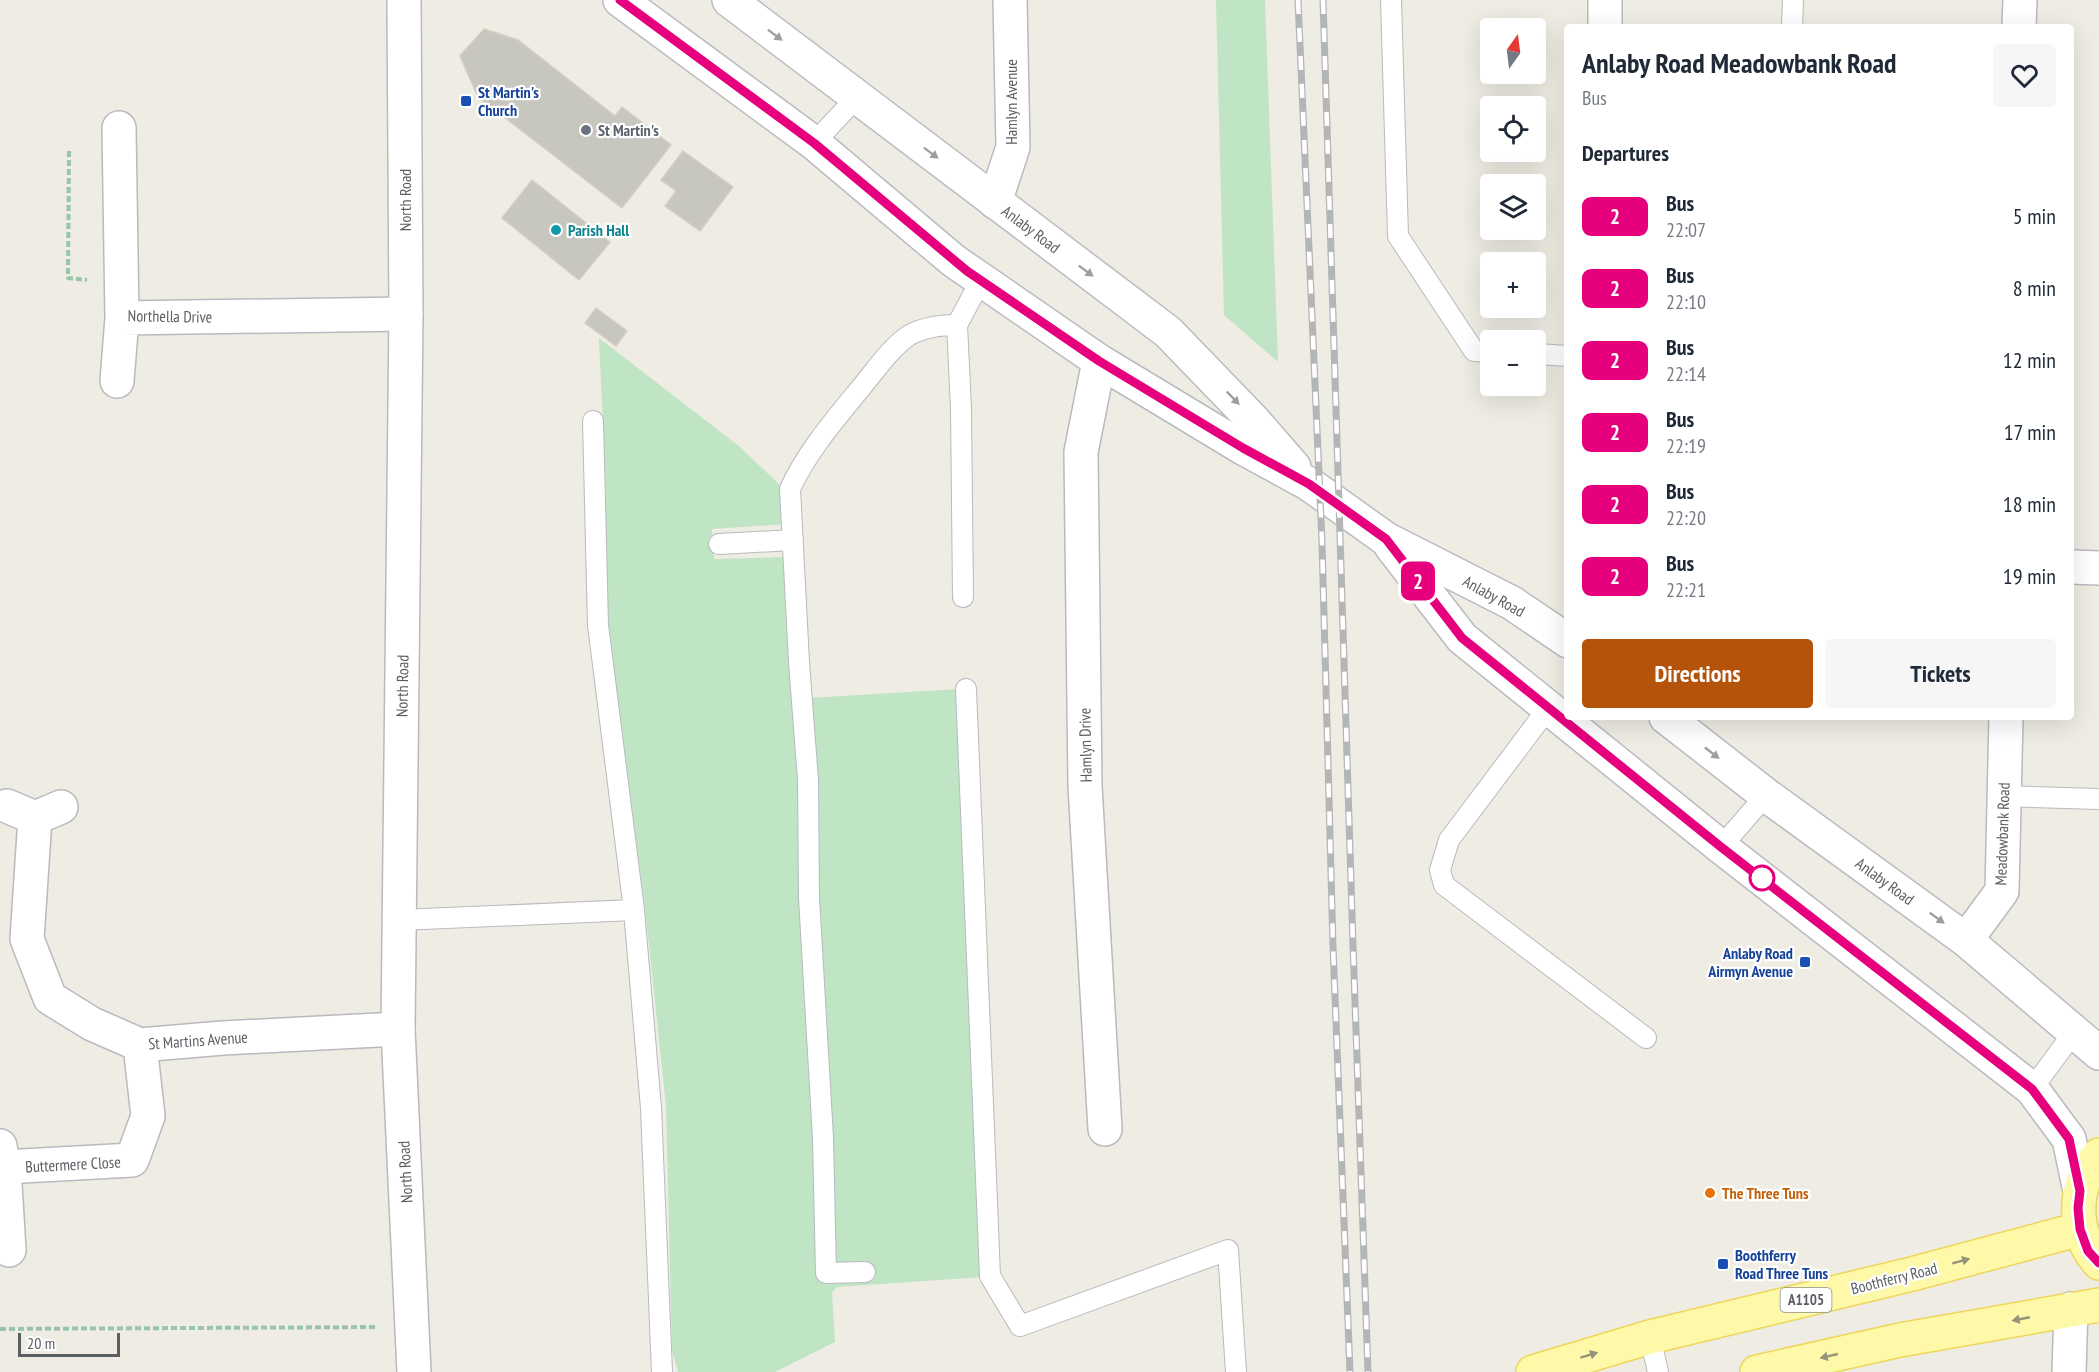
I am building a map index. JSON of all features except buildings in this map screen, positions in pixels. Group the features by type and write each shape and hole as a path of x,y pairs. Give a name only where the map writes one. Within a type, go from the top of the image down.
{"main road":[{"path":"2099,1155 2091,1164 2080,1191 2078,1208 2080,1229 2088,1251 2099,1263"},
{"name":"Boothferry Road","path":"1533,1372 1650,1337 1912,1274 2080,1229"},
{"path":"1757,1372 1900,1340 2085,1307"}],"street":[{"name":"North Road","path":"404,0 406,314 398,1029 414,1372"},
{"name":"Anlaby Road","path":"620,0 814,143 954,261 1099,361 1243,448 1309,484 1386,539 1564,630"},
{"name":"Anlaby Road","path":"729,0 1168,332 1254,421 1309,484"},
{"name":"Hamlyn Avenue","path":"995,202 1013,147 1010,0"},
{"path":"1605,0 1605,24"},
{"path":"2019,24 2020,0"},
{"name":"Northella Drive","path":"119,128 122,318 406,314"},
{"path":"117,381 122,318"},
{"name":"Hamlyn Drive","path":"1099,361 1081,452 1085,786 1105,1129"},
{"name":"Anlaby Road","path":"1386,539 1462,638 1564,719"},
{"path":"2074,567 2099,568"},
{"name":"Anlaby Road","path":"1565,720 1721,847 2032,1089 2069,1139 2080,1191"},
{"name":"Anlaby Road","path":"1670,720 1766,795 1966,940 2099,1053"},
{"name":"Meadowbank Road","path":"1966,940 2002,891 2006,720"},
{"name":"St Martins Avenue","path":"34,810 27,939 50,998 92,1023 140,1045 223,1038 398,1029"},
{"name":"Buttermere Close","path":"9,1250 2,1156 132,1160 148,1116 140,1045"},
{"path":"2069,1372 2085,1307"}],"lane":[{"path":"1391,0 1398,236 1474,351 1480,351"},
{"path":"1792,24 1793,0"},
{"path":"814,143 857,97"},
{"path":"963,597 961,408 957,325 981,280"},
{"path":"865,1272 826,1274 823,1138 809,898 807,780 790,489 798,471 844,408 885,358 909,336 934,326 957,325"},
{"path":"1546,355 1564,356"},
{"path":"593,421 598,625 634,910 651,1108 662,1372"},
{"path":"719,544 793,540"},
{"path":"966,688 990,1276 1020,1326 1228,1250 1236,1372"},
{"path":"1549,707 1449,840 1440,870 1444,885 1646,1038"},
{"path":"1721,847 1766,795"},
{"path":"2004,796 2099,799"},
{"path":"400,920 634,910"},
{"path":"2032,1089 2074,1032"},
{"path":"1650,1337 1658,1372"}],"path":[{"path":"69,151 68,278 87,279 87,290"},
{"path":"0,1329 412,1327"}],"green space":[{"path":"1216,0 1265,0 1278,362 1224,315"},
{"path":"599,338 740,447 785,490 787,524 712,529 714,559 789,557 792,699 959,689 983,1277 837,1287 832,1293 835,1342 775,1372 678,1372 672,1350 666,1106 645,907 606,600 606,493"}],"railway":[{"path":"1298,0 1322,542 1333,946 1350,1372"},
{"path":"1323,0 1368,1372"}],"bus line":[{"name":"2","path":"620,0 814,143 967,271 1099,361 1243,448 1309,484 1386,539 1462,638 1564,719"},
{"name":"2","path":"1565,720 1721,847 2032,1089 2069,1139 2080,1191 2078,1208 2080,1229 2088,1251 2099,1263"}],"place":[{"name":"St Martin's Church","path":"466,101"},
{"name":"St Martin's","path":"586,130"},
{"name":"Parish Hall","path":"556,230"},
{"name":"Anlaby Road Airmyn Avenue","path":"1805,962"},
{"name":"The Three Tuns","path":"1710,1193"},
{"name":"Boothferry Road Three Tuns","path":"1723,1264"}]}
